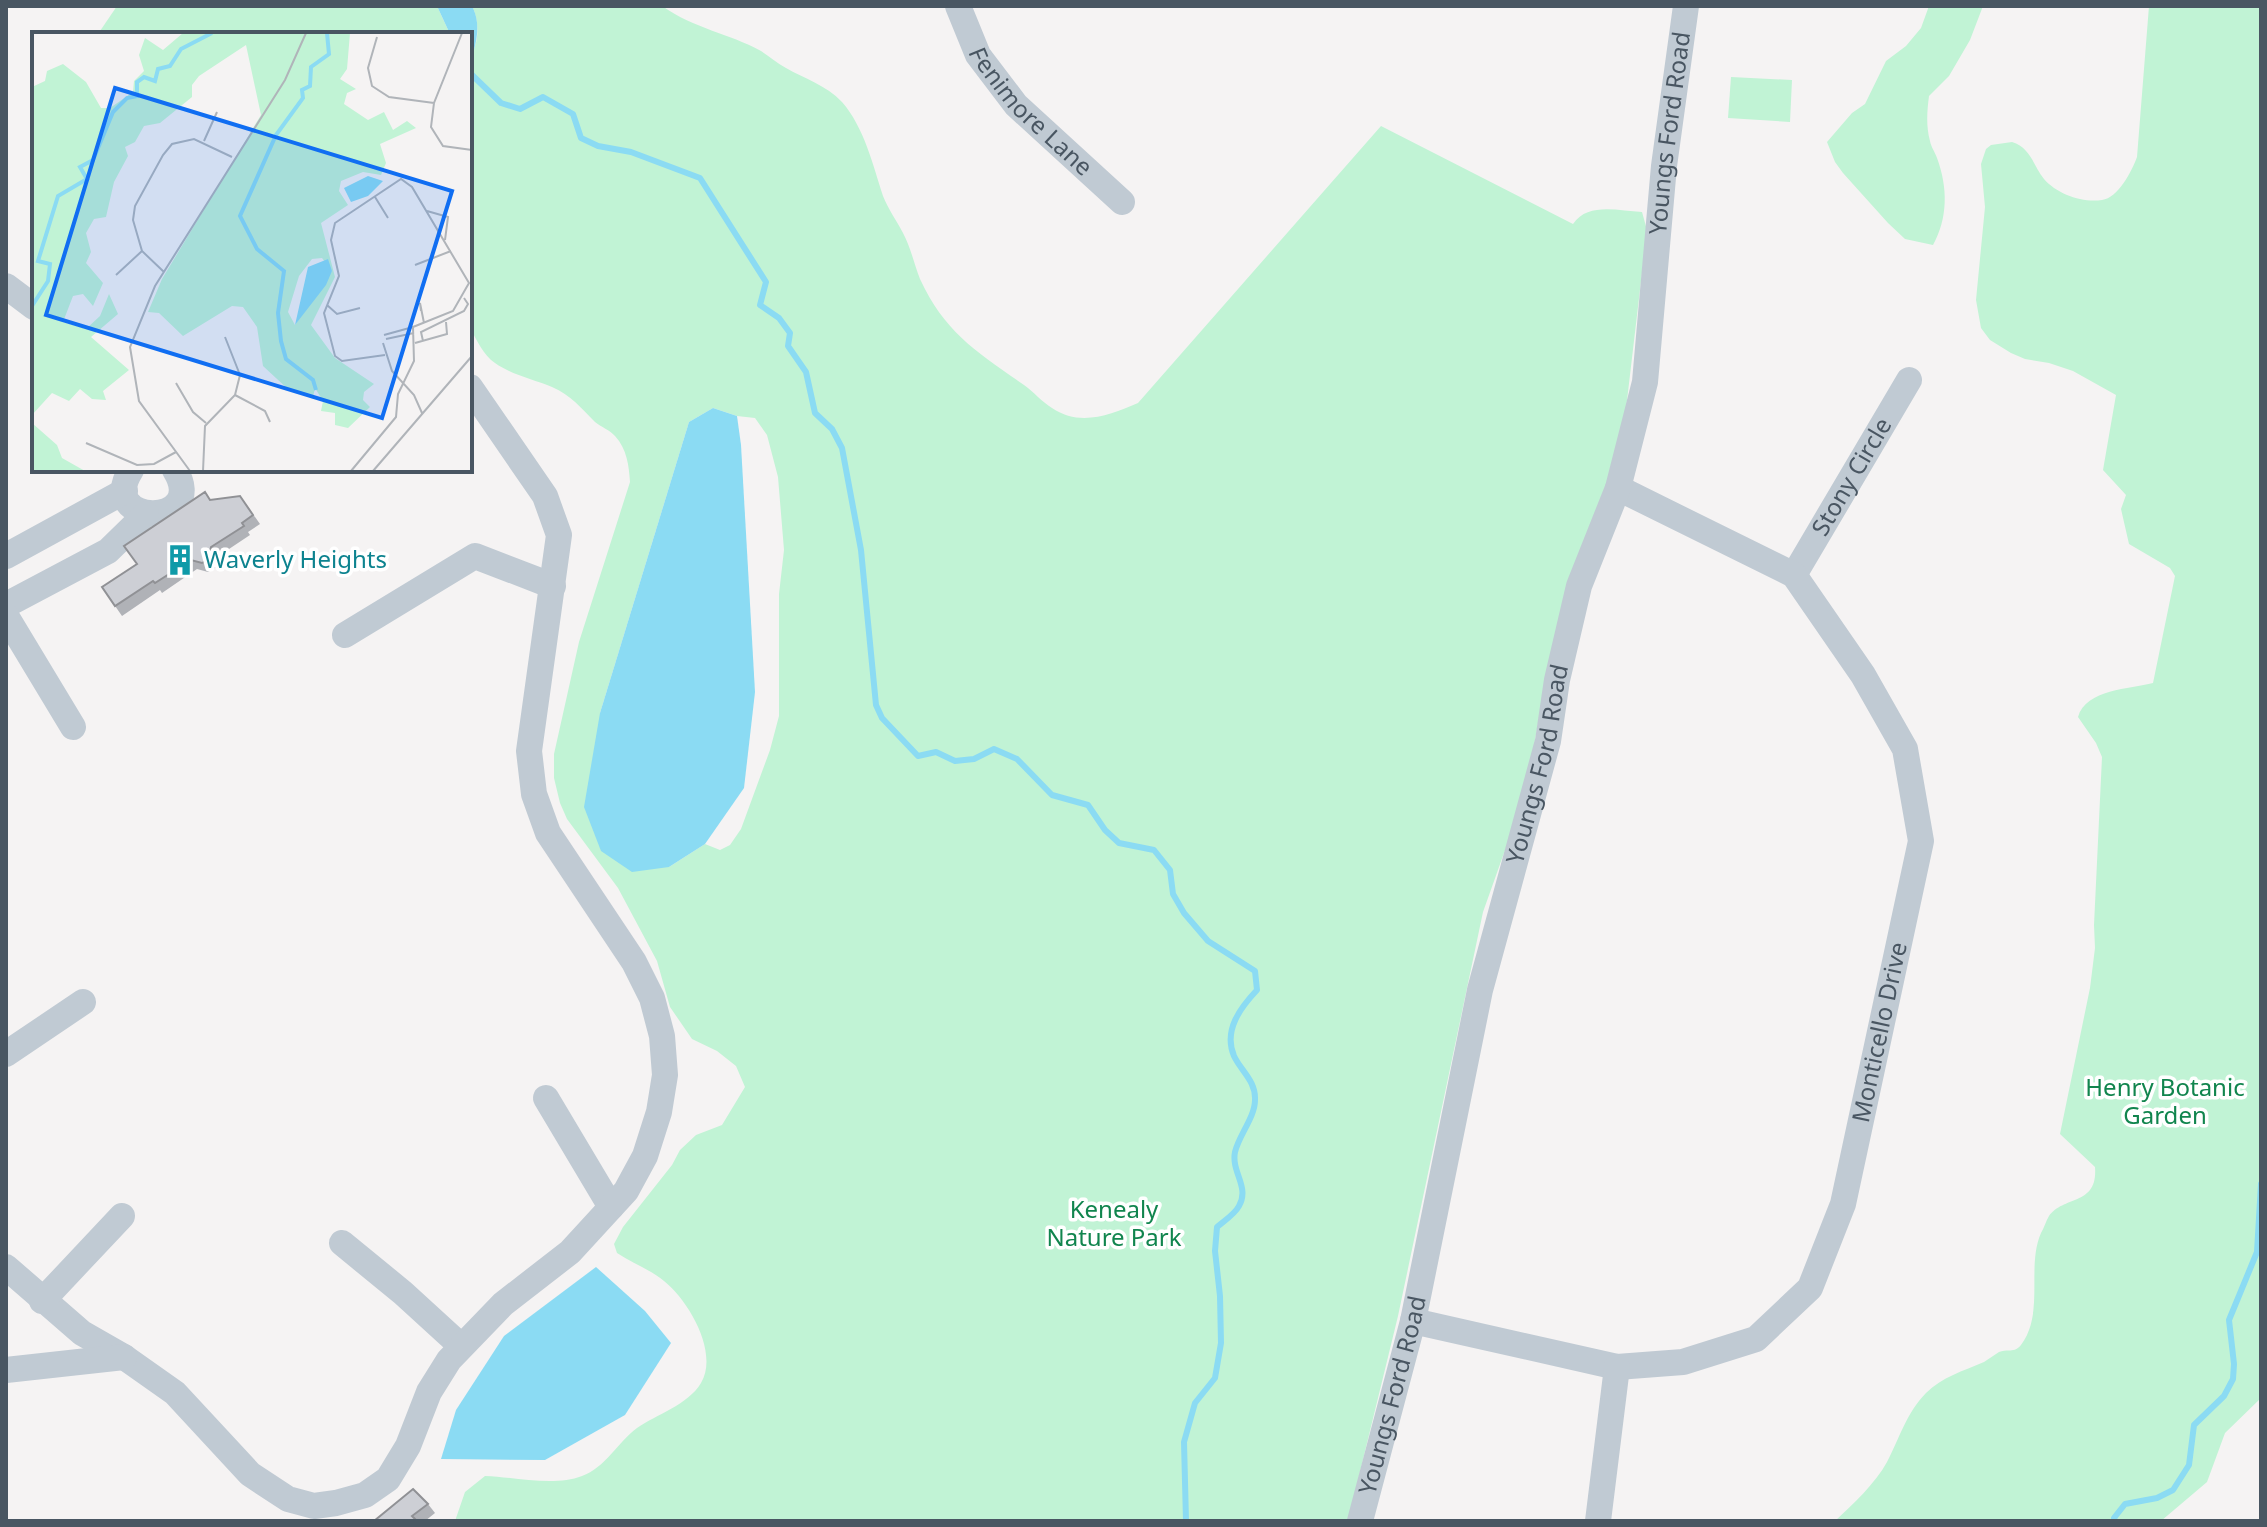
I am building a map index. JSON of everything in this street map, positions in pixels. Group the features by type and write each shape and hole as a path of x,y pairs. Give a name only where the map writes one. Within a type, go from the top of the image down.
{"street":[{"name":"Fenimore Lane","path":"958,6 978,55 1016,105 1122,202"},
{"name":"Youngs Ford Road","path":"1360,1521 1413,1321 1480,990 1548,741 1557,680 1579,586 1618,488 1645,382 1664,166 1686,6"},
{"path":"6,286 32,306"},
{"name":"Stony Circle","path":"1794,575 1909,380"},
{"path":"6,1267 82,1333 124,1357 175,1393 250,1474 312,1513 365,1495 388,1479 408,1446 429,1392 461,1346 503,1304 570,1252 626,1191 645,1156 659,1112 665,1075 662,1036 652,998 634,962 548,833 534,794 529,751 559,535 545,496 472,390"},
{"path":"6,556 128,480 132,506 146,514 162,514 175,504 181,488 176,472"},
{"name":"Monticello Drive","path":"1413,1321 1617,1367 1683,1362 1756,1339 1810,1288 1843,1204 1921,841 1905,749 1863,675 1794,575 1618,488"},
{"path":"73,727 8,608 108,551 146,514"},
{"path":"345,635 475,556 553,586"},
{"path":"6,1054 83,1002"},
{"path":"546,1098 611,1207"},
{"path":"42,1301 122,1216"},
{"path":"342,1243 461,1346"},
{"path":"6,1370 124,1357"},
{"path":"1598,1521 1617,1367"}],"green space":[{"path":"117,6 437,6 449,32 99,32"},
{"name":"Kenealy Nature Park","path":"472,6 662,6 687,20 761,51 829,91 842,102 856,123 885,201 906,239 920,279 940,314 964,340 1048,406 1073,417 1106,415 1138,403 1381,126 1573,224 1579,217 1595,210 1642,212 1647,230 1626,409 1610,472 1550,656 1530,768 1515,822 1483,912 1398,1316 1348,1521 455,1521 465,1492 485,1476 559,1481 582,1476 598,1467 637,1428 680,1403 701,1383 706,1371 704,1343 683,1301 653,1273 617,1253 614,1244 623,1227 672,1165 680,1150 696,1135 722,1125 745,1087 736,1066 717,1051 692,1039 670,1007 657,961 618,888 567,819 560,803 554,778 554,754 579,642 630,482 629,470 622,446 613,434 559,390 495,363 484,352 472,331 472,53 477,26","holes":["713,408 755,418 767,435 778,477 784,550 779,594 779,716 741,829 730,845 720,850 705,844 669,867 600,713 689,422"]},
{"path":"1929,6 1983,6 1970,40 1949,76 1929,96 1929,135 1945,192 1942,224 1933,245 1905,239 1888,223 1843,173 1827,142 1852,113 1865,104 1886,61 1906,46 1921,28"},
{"name":"Henry Botanic Garden","path":"2149,6 2261,6 2261,1398 2225,1433 2207,1482 2161,1521 1835,1521 1882,1470 1908,1417 1932,1387 1999,1352 2021,1345 2032,1319 2035,1260 2041,1233 2055,1209 2086,1194 2094,1179 2095,1167 2060,1134 2090,988 2095,948 2102,757 2078,717 2090,701 2099,696 2153,683 2175,576 2170,568 2129,544 2121,509 2126,495 2103,470 2116,395 2073,371 2011,353 1990,340 1981,328 1976,300 1985,207 1981,164 1986,149 1991,145 2012,142 2023,148 2049,184 2063,193 2094,201 2114,194 2137,157"},
{"path":"1731,77 1792,80 1790,122 1728,118"}],"water":[{"path":"437,6 472,6 477,38 472,57 472,32 449,32"},
{"path":"713,408 737,416 741,445 755,692 744,788 705,844 669,867 632,872 601,851 584,807 600,713 689,422"},
{"path":"596,1267 645,1311 671,1343 625,1415 545,1460 441,1459 456,1410 504,1336"}],"building":[{"name":"Waverly Heights","path":"205,492 210,500 240,496 253,515 242,523 244,526 211,547 209,559 202,563 191,560 115,606 102,587 137,564 124,546"},
{"path":"413,1489 428,1504 412,1516 417,1521 374,1521"}],"waterway":[{"path":"472,75 501,103 520,109 543,97 573,114 581,138 598,146 631,152 700,178 766,282 760,305 779,318 790,333 788,346 806,372 815,413 832,429 842,448 861,550 876,705 882,718 918,756 936,752 955,761 974,759 994,749 1017,759 1052,795 1088,805 1105,830 1119,843 1154,850 1170,870 1173,894 1184,913 1208,941 1255,971 1257,990 1235,1020 1231,1037 1234,1056 1253,1087 1254,1106 1234,1159 1242,1186 1242,1199 1235,1212 1217,1227 1215,1251 1221,1343 1215,1378 1195,1403 1184,1442 1186,1521"},
{"path":"2115,1521 2125,1504 2157,1498 2173,1490 2189,1465 2194,1425 2224,1396 2233,1379 2229,1320 2257,1252 2261,1184"}],"place":[{"name":"Waverly Heights","path":"180,560"}]}
